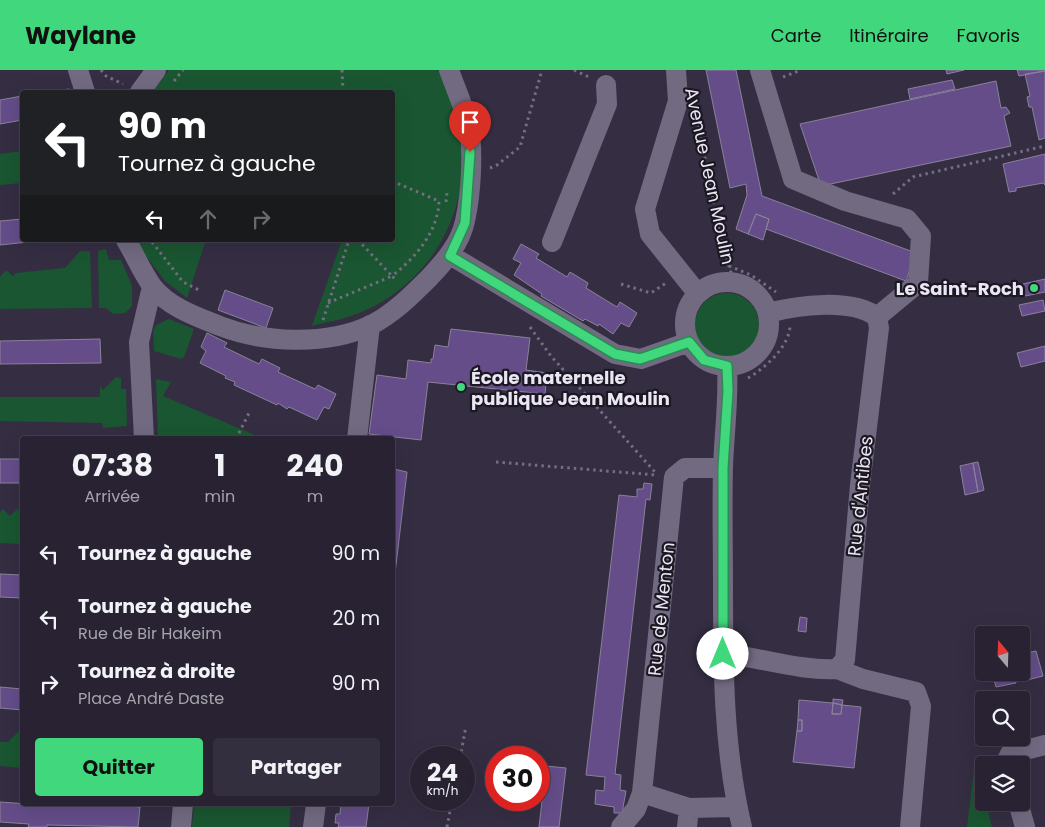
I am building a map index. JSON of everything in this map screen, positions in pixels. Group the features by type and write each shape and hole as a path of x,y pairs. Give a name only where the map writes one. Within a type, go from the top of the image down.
{"street":[{"path":"78,70 84,90"},
{"path":"136,90 156,70"},
{"path":"127,242 152,286 167,300 193,315 232,331 269,339 316,339 370,325 412,296 450,256 465,223 470,176 468,124 449,70"},
{"name":"Avenue Jean Moulin","path":"676,70 678,101 645,209 650,234 698,294"},
{"path":"760,70 794,179 845,201 907,219 921,236 918,284 877,317 867,309 844,306 791,307 768,313"},
{"path":"552,242 607,104 606,85"},
{"path":"450,256 615,354 640,359 689,342"},
{"path":"721,282 734,282 755,292 768,313 768,335 758,354 738,365 727,366 704,360 689,342 685,322 692,302 698,294 709,286 721,282"},
{"path":"144,436 139,342 152,286"},
{"name":"Rue d'Antibes","path":"837,669 845,660 860,485 879,328 877,317"},
{"path":"357,436 370,325"},
{"path":"727,366 728,391 723,468 723,654 726,721 737,807 742,827"},
{"name":"Rue de Menton","path":"621,827 636,809 642,793 674,477 684,468 723,468"},
{"path":"723,654 816,670 837,669 863,679 916,692 921,706 910,827"},
{"path":"1009,756 1010,754 1045,745"},
{"path":"642,793 688,818 737,807"},
{"path":"181,827 183,806"},
{"path":"313,827 316,806"},
{"path":"1021,811 1025,827"}],"path":[{"path":"101,70 106,76 136,90"},
{"path":"342,70 343,90"},
{"path":"470,176 497,165 520,147 542,70"},
{"name":"Avenue Jean Moulin","path":"695,108 721,241 734,282"},
{"path":"876,210 900,186 913,177 1045,146"},
{"path":"328,303 392,276 406,266 429,236 438,215 439,201 395,182"},
{"path":"446,202 449,185"},
{"path":"152,242 183,282 201,291"},
{"path":"316,339 348,242"},
{"path":"360,242 412,296"},
{"path":"621,284 651,293 681,272"},
{"path":"496,462 659,475 551,356 529,324"},
{"path":"238,436 250,411"},
{"path":"462,746 466,726"},
{"path":"447,827 450,811"}],"green space":[{"path":"169,70 442,70 459,124 463,154 461,184 454,212 443,238 427,263 407,284 383,301 351,316 312,326 341,242 395,242 395,90 154,90"},
{"path":"20,151 20,183 0,185 0,154"},
{"path":"136,242 205,242 187,298 165,281"},
{"path":"106,249 109,260 121,260 132,286 132,306 125,313 113,314 106,308 99,308 98,251"},
{"path":"80,251 90,251 92,308 0,309 0,277 6,270 13,276 16,273 65,268"},
{"path":"727,293 745,299 753,307 759,325 753,343 745,351 727,357 709,351 701,343 695,325 701,307 709,299"},
{"path":"169,319 194,329 184,357 181,359 154,351 153,331 156,325"},
{"path":"116,377 121,378 121,389 126,389 127,426 103,428 102,423 0,421 0,397 100,397 100,386 103,390"},
{"path":"156,379 171,382 163,396 257,436 158,436"},
{"path":"3,509 10,516 17,509 20,512 20,544 0,543 0,512"},
{"path":"20,730 20,768 0,766 0,742 8,742"},
{"path":"975,760 975,811 988,811 992,827 967,827"},
{"path":"194,806 291,806 289,827 192,827"}],"building":[{"path":"706,70 736,70 762,196 916,253 906,281 766,229 769,219 756,214 748,234 736,229 747,195 746,184 730,188"},
{"path":"946,70 964,70 947,74"},
{"path":"1017,70 1045,70 1045,71 1019,76"},
{"path":"1045,71 1045,138 1039,140 1032,107 1029,107 1027,97 1030,96 1025,74"},
{"path":"952,80 955,89 910,99 908,89"},
{"path":"996,81 1001,108 1006,107 1010,113 1004,116 1011,146 821,186 800,124"},
{"path":"20,96 20,120 0,124 0,100"},
{"path":"1045,154 1045,185 1043,183 1016,188 1016,191 1009,192 1003,164"},
{"path":"756,214 769,219 763,240 748,234"},
{"path":"20,219 20,242 28,242 0,245 0,221"},
{"path":"521,244 539,254 536,258 567,277 570,272 588,283 586,288 617,307 620,302 637,313 629,327 621,323 613,334 599,324 598,326 585,319 583,321 541,296 542,294 514,275 521,263 513,259"},
{"name":"Le Saint-Roch","path":"1045,279 1045,292 1025,296 1023,284"},
{"path":"225,290 273,308 266,328 218,310"},
{"path":"1043,300 1045,311 1022,316 1019,305"},
{"path":"451,329 530,338 526,370 547,373 545,394 428,382 421,440 369,434 377,375 406,379 408,360 431,363 435,345 448,347"},
{"path":"207,333 227,343 224,347 259,364 262,359 280,368 278,372 315,389 318,385 336,394 329,409 324,407 317,420 289,407 287,409 278,403 277,405 234,385 235,382 225,378 226,376 200,363 206,351 201,347"},
{"path":"100,339 101,363 0,364 0,341"},
{"path":"1045,346 1045,361 1021,367 1017,353"},
{"path":"0,459 20,459 20,483 0,483"},
{"path":"978,462 984,490 978,492 973,463"},
{"path":"973,463 978,492 965,495 960,466"},
{"path":"395,469 407,472 395,574"},
{"path":"644,483 652,484 650,500 646,499 615,774 621,775 620,790 626,791 622,813 614,813 614,807 595,804 596,790 604,791 605,777 586,775 619,495 637,497 637,489 643,489"},
{"path":"0,574 20,575 20,598 0,597"},
{"path":"800,617 807,618 806,632 798,631"},
{"path":"1036,651 1043,676 1030,679 1030,652"},
{"path":"994,681 1015,681 1016,683 996,687"},
{"path":"0,687 20,689 20,710 0,708"},
{"path":"833,699 843,700 842,705 833,703"},
{"path":"799,700 833,703 832,714 841,714 842,705 861,707 854,768 793,762 797,731 802,731 802,720 798,720"},
{"path":"833,703 842,705 841,714 832,714"},
{"path":"798,720 802,720 802,731 797,731"},
{"path":"550,766 566,768 559,827 539,827 541,811 550,811"},
{"path":"0,802 20,803 20,806 140,807 138,827 47,825 47,827 28,827 29,824 0,822"},
{"path":"341,806 369,806 366,827 338,827 339,823 335,823 336,814 340,814"}],"place":[{"name":"Le Saint-Roch","path":"1034,288"},
{"name":"École maternelle publique Jean Moulin","path":"461,387"}],"route":[{"path":"470,152 470,176 465,223 450,256 615,354 640,359 689,342 704,360 715,365 727,366 728,391 723,468 723,654"}]}
